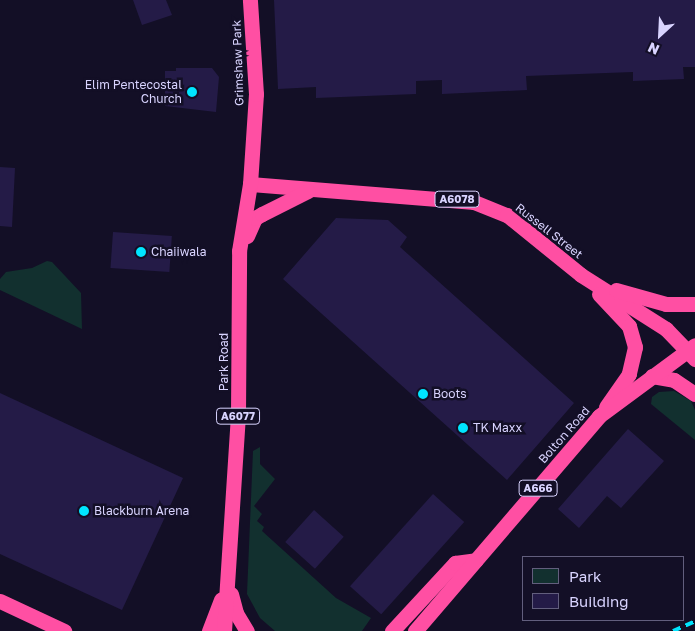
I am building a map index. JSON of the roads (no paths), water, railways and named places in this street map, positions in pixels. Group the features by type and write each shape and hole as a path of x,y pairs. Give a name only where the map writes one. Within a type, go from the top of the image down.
{"highway":[{"name":"Grimshaw Park","path":"250,0 256,94 250,184"},
{"name":"Russell Street","path":"250,184 309,191 474,202 507,215 580,274 666,329 692,351"},
{"name":"Park Road","path":"224,631 238,414 239,251 250,184"},
{"path":"239,251 255,218 309,191"},
{"path":"580,274 632,297 666,304 695,304"},
{"path":"580,274 629,326 634,340 634,360 629,374 599,416"},
{"name":"Bolton Road","path":"415,631 599,416 652,376 692,351"},
{"path":"652,376 674,380 695,394"},
{"path":"392,631 455,563 476,560"},
{"path":"209,631 228,582"},
{"path":"228,582 236,613 247,631"},
{"path":"0,601 64,631"}],"railway":[{"path":"673,631 695,621"}],"place":[{"name":"Elim Pentecostal Church","path":"192,92"},
{"name":"Chaiiwala","path":"141,252"},
{"name":"Boots","path":"423,394"},
{"name":"TK Maxx","path":"463,428"},
{"name":"Blackburn Arena","path":"84,511"}]}
